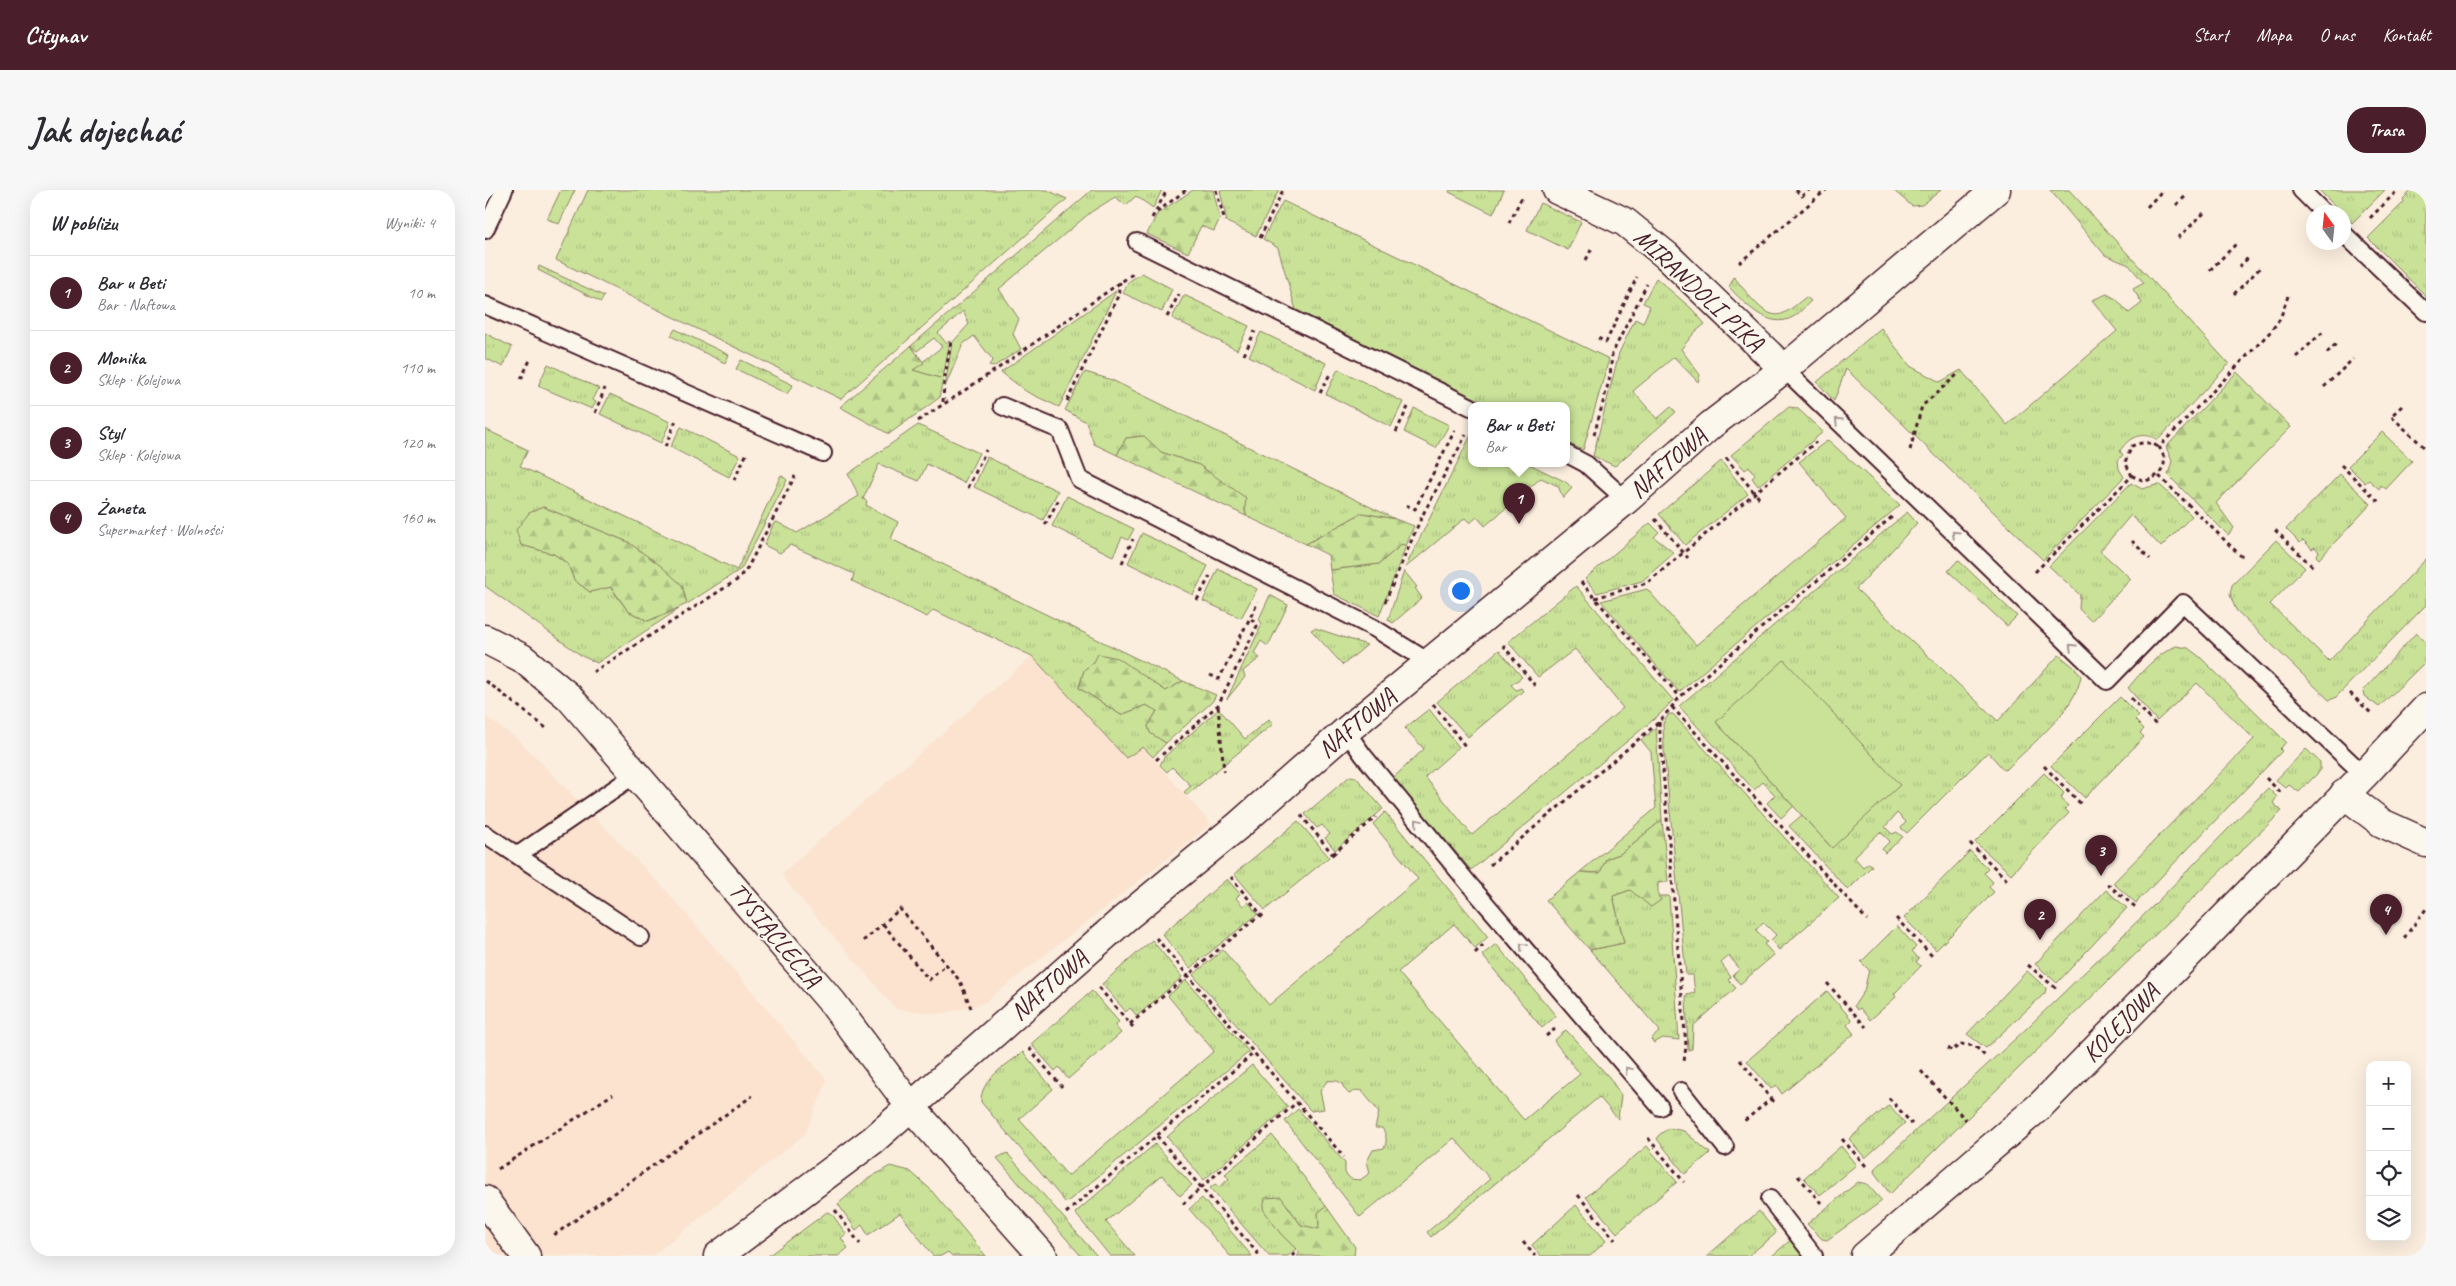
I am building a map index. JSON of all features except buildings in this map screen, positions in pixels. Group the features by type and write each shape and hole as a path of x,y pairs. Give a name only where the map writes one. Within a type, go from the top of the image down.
{"street":[{"name":"MIRANDOLI PIKA","path":"1557,190 1625,222 1667,256 1784,369"},
{"name":"NAFTOWA","path":"719,1256 873,1140 1124,919 1239,825 1346,730 1626,500 1711,425 1784,369 1997,190"},
{"name":"TYSIĄCLECIA","path":"485,639 522,658 569,697 832,1002 911,1107 1043,1256"},
{"name":"KOLEJOWA","path":"1865,1256 2041,1105 2343,794 2364,775 2426,708"},
{"path":"2343,794 2382,823 2426,843"},
{"path":"485,1200 526,1256"}],"lane":[{"path":"485,230 504,190"},
{"path":"2301,190 2316,205"},
{"path":"2351,241 2426,312"},
{"path":"1137,242 1468,406"},
{"path":"485,306 823,453"},
{"path":"1784,369 2107,681 2183,603 2364,775"},
{"path":"1002,406 1061,430 1079,479 1375,628 1429,662"},
{"path":"1570,456 1586,464 1626,500"},
{"path":"1346,730 1363,755 1469,884 1659,1107"},
{"path":"518,855 636,774"},
{"path":"485,834 641,937"},
{"path":"1681,1090 1725,1146"},
{"path":"1770,1199 1814,1256"}],"path":[{"path":"1156,213 1186,190"},
{"path":"1216,190 1225,221"},
{"path":"1260,238 1283,190"},
{"path":"1509,223 1526,190"},
{"path":"1796,190 1802,196 1809,190"},
{"path":"1739,263 1826,190"},
{"path":"2365,223 2398,190"},
{"path":"2147,206 2161,192"},
{"path":"2176,205 2186,196"},
{"path":"2178,238 2204,213"},
{"path":"2210,270 2236,244"},
{"path":"2239,267 2249,258"},
{"path":"2234,294 2260,268"},
{"path":"1598,338 1606,342 1641,269"},
{"path":"918,420 997,369 1136,272"},
{"path":"1586,464 1610,378 1612,354 1650,279"},
{"path":"1063,409 1118,296 1121,282"},
{"path":"1167,317 1183,286"},
{"path":"2159,447 2271,331 2280,319 2288,296"},
{"path":"1244,356 1258,324"},
{"path":"2297,356 2324,330"},
{"path":"943,403 944,382 951,341"},
{"path":"2327,353 2337,343"},
{"path":"521,379 534,351"},
{"path":"2324,387 2353,359"},
{"path":"1320,394 1332,370"},
{"path":"1901,482 1922,406 1957,375"},
{"path":"595,413 607,385"},
{"path":"1396,432 1412,400"},
{"path":"2402,406 2391,416 2426,447"},
{"path":"1406,505 1415,509 1468,408"},
{"path":"665,447 677,419"},
{"path":"1375,628 1423,516 1468,431"},
{"path":"1595,598 1647,583 1821,438"},
{"path":"2141,442 2149,442 2159,447 2165,462 2164,470 2159,476 2145,481 2132,476 2125,462 2132,446 2141,442"},
{"path":"968,488 986,450"},
{"path":"735,480 747,453"},
{"path":"1724,455 1759,498"},
{"path":"2341,466 2380,503"},
{"path":"588,675 737,580 748,568 795,476"},
{"path":"2015,592 2132,476"},
{"path":"2159,476 2244,559"},
{"path":"1045,526 1060,496"},
{"path":"1469,884 1659,722 1680,697 1916,497"},
{"path":"1652,515 1688,558"},
{"path":"2275,530 2315,569"},
{"path":"1122,563 1136,532"},
{"path":"2132,541 2150,559"},
{"path":"1197,600 1213,570"},
{"path":"1577,576 1680,697"},
{"path":"1210,675 1219,679 1261,595"},
{"path":"1156,760 1218,705 1257,626 1250,618"},
{"path":"1499,641 1536,687"},
{"path":"485,681 523,708 552,733"},
{"path":"2350,693 2375,717"},
{"path":"2127,694 2158,728"},
{"path":"1429,699 1465,746"},
{"path":"1218,705 1223,772"},
{"path":"1672,707 1867,920"},
{"path":"1659,722 1686,1046 1681,1090"},
{"path":"2044,766 2082,805"},
{"path":"2266,778 2281,793"},
{"path":"1297,811 1334,855 1380,814"},
{"path":"1970,843 2007,881"},
{"path":"1094,981 1132,1026 1187,975 1262,915 1225,871"},
{"path":"2107,884 2138,909"},
{"path":"863,941 900,909 960,981 973,1013"},
{"path":"2404,938 2426,909"},
{"path":"1897,918 1934,958"},
{"path":"883,924 929,980 946,965"},
{"path":"1151,933 1344,1157"},
{"path":"2028,966 2058,990"},
{"path":"1827,983 1866,1027"},
{"path":"1024,1042 1062,1087"},
{"path":"1948,1048 1952,1051 1959,1044 1975,1046 1986,1056"},
{"path":"1066,1214 1255,1054"},
{"path":"1740,1060 1775,1103"},
{"path":"1921,1071 1965,1120"},
{"path":"495,1171 613,1094"},
{"path":"553,1235 752,1096"},
{"path":"1889,1098 1912,1124"},
{"path":"1741,1124 1771,1099"},
{"path":"1183,1204 1297,1102"},
{"path":"1157,1136 1202,1186 1260,1256"},
{"path":"1648,1138 1684,1182"},
{"path":"1842,1139 1867,1166"},
{"path":"1798,1176 1821,1203"},
{"path":"1578,1195 1615,1240"},
{"path":"834,1208 860,1244"},
{"path":"1523,1242 1535,1256"}],"shaded area":[{"path":"1032,656 1126,757 1143,747 1211,824 984,1003 941,1014 896,1009 785,880 782,873"},
{"path":"485,716 520,741 664,888 827,1080 805,1134 652,1256 485,1256"}],"green space":[{"path":"561,190 575,190 559,224 547,219"},
{"path":"588,190 1047,190 1067,199 841,399 556,260"},
{"path":"1092,190 1162,190 1153,208 1136,196 1126,205 1115,197 1091,212 999,289 1019,319 1013,334 1021,349 993,367 989,365 993,360 974,336 963,344 945,387 952,343 969,324 963,311 938,333 946,343 950,341 943,379 912,370 942,347 934,338 917,351 911,346"},
{"path":"1193,190 1213,190 1220,218 1214,231 1201,226 1188,253 1147,234 1157,214"},
{"path":"1220,190 1279,190 1256,236 1227,222"},
{"path":"1450,190 1504,190 1493,214 1449,192"},
{"path":"1893,190 1941,190 1922,205 1912,206"},
{"path":"2050,190 2069,190 2229,364 2158,440 2142,436 2132,439 2124,446 2120,451 2123,455 2118,460 2119,469 2124,477 2043,560 1846,369 1834,401 1817,382 1881,328 1910,366 1940,382 1961,370 2007,425 2117,331 2092,300 2107,294 2116,299 2129,313 2142,303 2133,289 2144,283 2129,265 2105,255"},
{"path":"2319,190 2385,190 2352,223 2351,205 2334,205"},
{"path":"2412,190 2426,191 2426,296 2368,238 2404,202 2403,199"},
{"path":"1283,201 1609,359 1583,450 1570,444 1570,402 1483,402 1296,310 1278,248 1263,239"},
{"path":"1540,203 1581,222 1568,250 1527,230"},
{"path":"539,266 604,296 601,302 538,270"},
{"path":"1142,273 1172,289 1162,312 1123,293 1128,282"},
{"path":"1734,277 1756,303 1770,313 1777,315 1784,313 1806,297 1811,301 1793,317 1784,320 1766,318 1749,307 1729,287"},
{"path":"1656,278 1692,309 1705,324 1695,332 1681,349 1700,375 1698,382 1674,357 1633,391 1657,419 1671,407 1676,412 1615,466 1593,456 1619,353 1635,319 1643,323 1650,306 1643,303"},
{"path":"1116,291 1059,407 1027,392 1001,372"},
{"path":"1184,295 1249,326 1237,350 1172,318"},
{"path":"675,329 729,355 725,363 671,336"},
{"path":"1261,332 1326,363 1315,390 1249,356"},
{"path":"485,333 512,347 503,367 485,358"},
{"path":"911,346 924,363 913,370 943,379 939,398 889,434 840,407"},
{"path":"741,360 793,385 787,394 736,369"},
{"path":"548,364 600,389 597,390 592,400 596,402 592,409 538,386"},
{"path":"1338,369 1403,402 1391,427 1326,394"},
{"path":"1085,372 1112,380 1395,519 1362,513 1306,544 1246,516 1245,507 1219,480 1199,465 1161,452 1143,436 1126,438 1117,455 1094,444 1086,422 1065,410"},
{"path":"2237,372 2291,427 2216,503 2234,528 2228,535 2168,475 2172,461 2166,447"},
{"path":"610,394 670,422 661,443 600,414"},
{"path":"1789,407 1797,408 1823,432 1758,486 1752,478 1755,475 1749,467 1745,470 1731,455"},
{"path":"1414,408 1449,425 1436,448 1404,432"},
{"path":"918,425 979,453 964,483 927,464 919,481 879,464 863,499 867,501 866,505 898,522 891,539 1183,681 1166,691 1143,676 1094,662 1084,670 1079,688 1121,715 1146,705 1157,711 1148,726 1150,732 1166,743 1153,757 1143,747 1126,758 1032,656 933,610 927,617 852,581 854,574 790,545 780,553 764,545 774,523 777,522 797,533 859,496 848,474"},
{"path":"681,427 740,456 729,477 670,447"},
{"path":"485,429 528,450 520,466 737,570 781,475 787,480 741,569 687,604 682,585 628,542 543,507 521,545 554,554 568,564 574,580 590,592 610,587 628,611 648,621 679,609 597,663 582,656 485,586"},
{"path":"2382,432 2412,461 2386,489 2381,485 2379,489 2369,480 2365,483 2348,466"},
{"path":"1144,436 1161,452 1199,465 1246,498 1246,516 1117,455 1126,438"},
{"path":"1828,440 1900,505 1679,692 1601,601 1647,589 1696,645 1846,518 1799,462"},
{"path":"1468,441 1468,467 1535,467 1566,482 1572,488 1563,498 1558,486 1541,478 1485,526 1477,517 1470,523 1465,518 1405,568"},
{"path":"987,457 1058,491 1043,520 974,487"},
{"path":"1721,461 1748,494 1685,545 1659,514"},
{"path":"2340,474 2371,504 2319,559 2316,556 2319,552 2315,547 2312,549 2303,540 2300,543 2286,529"},
{"path":"2131,483 2142,489 2159,484 2192,516 2161,547 2131,515 2100,551 2131,579 2091,621 2079,609 2080,595 2049,566"},
{"path":"1067,496 1134,529 1128,540 1122,537 1113,556 1052,526"},
{"path":"543,507 628,542 661,566 682,585 687,604 648,621 628,611 611,587 590,592 574,580 568,564 554,554 521,545 516,530 529,513"},
{"path":"1907,512 1917,523 1856,589 1998,721 2059,655 2074,667 2081,676 2071,702 2051,726 2007,769 2004,770 1988,752 1907,833 1901,828 1906,822 1897,813 1885,827 1892,834 1897,832 1903,837 1885,853 1882,849 1890,841 1880,832 1854,857 1863,867 1869,863 1872,866 1848,890 1789,826 1802,815 1794,806 1781,818 1767,803 1775,795 1763,782 1754,790 1679,706"},
{"path":"1362,513 1395,519 1414,526 1406,546 1402,544 1379,564 1330,570 1328,555 1306,544"},
{"path":"1650,523 1659,532 1654,537 1674,553 1642,581 1597,593 1585,579"},
{"path":"1142,533 1208,566 1193,595 1128,563"},
{"path":"2276,540 2305,568 2270,604 2329,661 2426,559 2426,605 2335,698 2329,700 2236,610 2230,595 2232,585"},
{"path":"1402,544 1406,546 1379,616 1334,594 1330,570 1379,564"},
{"path":"1958,560 2017,616 2007,626 1948,571"},
{"path":"1218,569 1257,589 1241,618 1203,601"},
{"path":"1404,571 1417,587 1415,588 1422,598 1393,623 1388,620"},
{"path":"1576,586 1673,700 1659,715 1471,870 1393,778 1424,749 1405,728 1429,709 1459,747 1425,777 1472,835 1623,708 1575,649 1538,677 1508,642"},
{"path":"1270,595 1288,605 1268,646 1261,641 1254,653 1260,658 1243,671 1245,677 1227,699 1262,624 1259,619"},
{"path":"1315,628 1367,645 1343,665 1311,630"},
{"path":"2416,633 2426,642 2426,661 2379,707 2364,696 2363,691"},
{"path":"2176,646 2188,648 2200,657 2286,742 2280,749 2282,751 2136,903 2113,883 2254,739 2197,683 2157,721 2128,688 2156,659"},
{"path":"1499,650 1522,677 1511,685 1516,690 1521,688 1523,691 1468,737 1437,702"},
{"path":"1098,654 1118,658 1166,691 1183,681 1216,695 1212,702 1166,743 1150,733 1148,726 1157,711 1146,705 1121,715 1079,688 1084,670 1094,662"},
{"path":"1784,660 1900,785 1832,848 1716,722"},
{"path":"2120,697 2139,716 2135,720 2144,729 2140,733 2144,737 2085,798 2051,766"},
{"path":"1219,709 1245,739 1269,719 1273,724 1187,795 1184,792 1191,786 1172,767 1167,772 1160,765 1164,757"},
{"path":"1669,714 1673,714 1839,898 1779,950 1771,940 1776,935 1763,922 1756,930 1767,942 1764,944 1774,955 1740,984 1733,975 1740,969 1729,956 1721,963 1731,977 1728,980 1736,988 1693,1026 1692,1049 1688,1050 1686,995 1695,993 1693,975 1686,975 1664,749 1663,723"},
{"path":"1656,728 1662,820 1620,854 1606,859 1600,873 1580,872 1656,808 1651,752 1641,740"},
{"path":"2306,749 2320,762 2320,771 2299,792 2289,785 2286,788 2276,780"},
{"path":"2044,773 2064,793 2061,798 2068,806 2065,809 2069,813 2011,874 1975,842"},
{"path":"1350,776 1356,777 1383,809 1335,850 1325,838 1330,834 1322,825 1317,828 1305,814"},
{"path":"2268,788 2277,797 2273,803 2282,811 1890,1194 1874,1172 1875,1168 2027,1028 2152,907"},
{"path":"1385,812 1488,937 1475,948 1454,924 1398,972 1524,1120 1580,1074 1554,1041 1566,1030 1609,1077 1621,1095 1618,1119 1599,1097 1431,1237 1427,1232 1490,1179 1454,1138 1360,1217 1285,1121 1298,1109 1345,1163 1345,1173 1351,1179 1360,1180 1370,1173 1367,1161 1373,1150 1384,1148 1386,1143 1382,1128 1375,1128 1379,1112 1362,1091 1357,1090 1349,1094 1337,1081 1327,1081 1320,1091 1324,1109 1311,1111 1193,975 1223,950 1269,1005 1418,879 1373,824"},
{"path":"1662,820 1668,882 1658,883 1658,896 1661,900 1651,907 1630,890 1613,896 1624,943 1590,950 1546,900 1580,872 1600,873 1606,859 1620,854"},
{"path":"1298,821 1329,857 1265,910 1234,874"},
{"path":"1970,851 1988,869 1984,873 1993,882 1989,887 1994,892 1936,950 1904,918"},
{"path":"1227,879 1240,894 1236,898 1243,906 1248,902 1258,914 1190,968 1162,934"},
{"path":"1630,890 1658,896 1669,896 1679,1040 1663,1038 1654,1043 1651,1039 1660,1031 1590,950 1624,943 1613,896"},
{"path":"2106,890 2127,908 2057,983 2035,964"},
{"path":"1897,926 1916,947 1912,951 1919,959 1916,962 1921,966 1894,994 1896,997 1870,1020 1860,1008 1857,1010 1854,1006 1864,991 1869,970 1861,962"},
{"path":"1152,940 1182,977 1137,1016 1130,1008 1126,1012 1102,984"},
{"path":"1496,944 1556,1016 1542,1028 1482,955"},
{"path":"2027,971 2046,988 2045,993 1986,1048 1967,1034"},
{"path":"1186,980 1249,1052 1066,1203 981,1102 985,1086 1002,1067 1023,1052 1053,1089 1019,1119 1068,1176 1214,1051 1168,996"},
{"path":"1092,991 1119,1022 1115,1026 1121,1033 1068,1079 1059,1067 1055,1071 1031,1044"},
{"path":"1827,991 1852,1020 1847,1025 1854,1034 1782,1094 1776,1085 1771,1089 1747,1061"},
{"path":"1252,1065 1288,1107 1204,1180 1167,1137"},
{"path":"1889,1105 1905,1123 1865,1158 1849,1139"},
{"path":"1669,1128 1684,1131 1710,1153 1685,1174 1657,1139 1659,1135"},
{"path":"1272,1135 1326,1206 1318,1213 1320,1230 1301,1225 1287,1205 1280,1233 1296,1249 1288,1256 1269,1256 1210,1188 1215,1184 1219,1187 1229,1179 1225,1174"},
{"path":"1155,1144 1192,1185 1180,1196 1162,1175 1106,1222 1135,1256 1110,1256 1075,1213"},
{"path":"1647,1146 1677,1182 1617,1233 1586,1197"},
{"path":"1841,1146 1856,1165 1820,1195 1804,1178"},
{"path":"1007,1153 1097,1256 1081,1256 997,1158"},
{"path":"890,1166 910,1171 930,1189 986,1256 952,1256 948,1252 941,1256 933,1256 900,1213 868,1235 862,1225 856,1230 838,1204 866,1180"},
{"path":"1858,1182 1867,1184 1882,1201 1827,1240 1822,1239 1807,1224"},
{"path":"1281,1197 1301,1225 1319,1229 1318,1213 1326,1206 1355,1247 1354,1256 1297,1256 1300,1253 1280,1233 1263,1209 1265,1198"},
{"path":"1202,1198 1252,1256 1230,1256 1189,1209"},
{"path":"1576,1205 1606,1241 1590,1256 1541,1256 1532,1245"},
{"path":"1759,1211 1776,1232 1774,1235 1748,1256 1707,1256"},
{"path":"827,1212 832,1214 846,1234 841,1238 848,1248 838,1256 768,1256"},
{"path":"1793,1238 1804,1256 1772,1256"}],"place":[{"name":"Bar u Beti","path":"1519,524"},
{"name":"Styl","path":"2101,876"},
{"name":"Żaneta","path":"2386,935"},
{"name":"Monika","path":"2040,940"}]}
